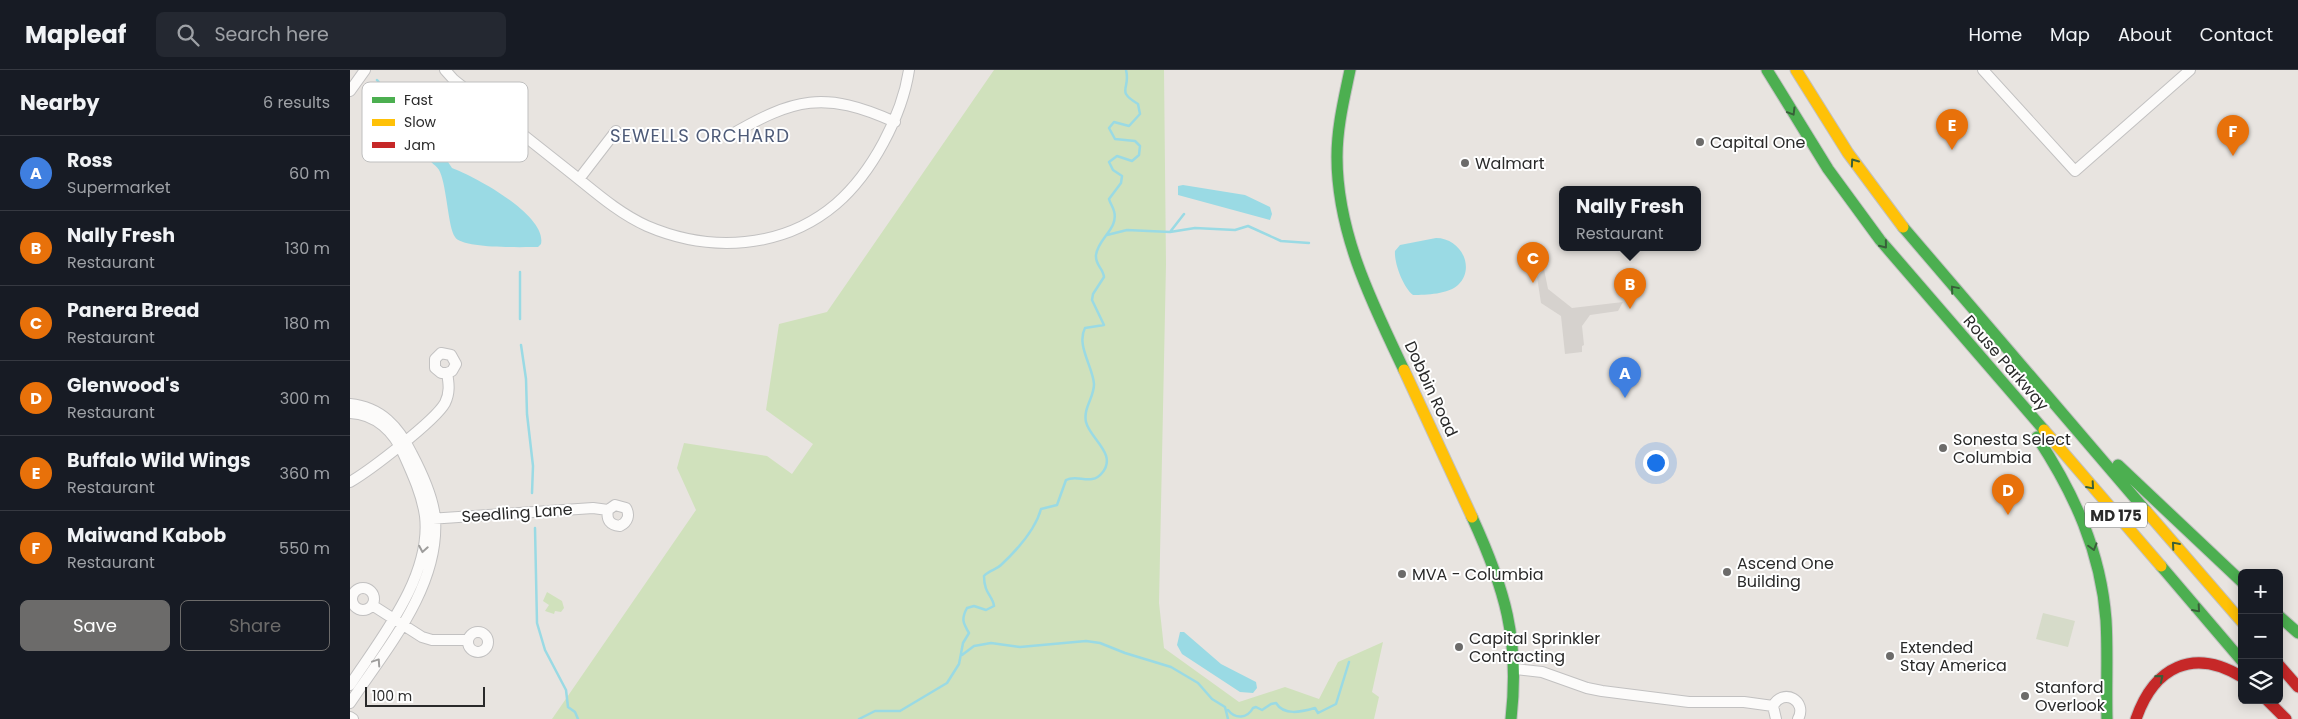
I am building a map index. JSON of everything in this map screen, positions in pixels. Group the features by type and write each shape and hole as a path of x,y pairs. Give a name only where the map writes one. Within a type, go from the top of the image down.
{"main road":[{"path":"1339,70 1343,95"},
{"name":"Dobbin Road","path":"1350,70 1339,115 1337,166 1343,217 1363,282 1498,576 1509,614 1516,669 1511,719"},
{"name":"Rouse Parkway","path":"1767,70 1796,120 1855,208 1907,273 2240,659"},
{"name":"Rouse Parkway","path":"1796,70 1848,153 1892,214 2020,366 2238,617"},
{"path":"2020,366 2159,506 2238,578"},
{"path":"1990,370 2063,476 2088,532 2103,594 2106,620 2106,716"},
{"path":"2283,620 2298,633"},
{"path":"2136,719 2144,695 2162,674 2183,665 2195,663 2215,664 2226,667 2238,675"},
{"path":"2283,669 2298,686"},
{"path":"2271,704 2286,719"},
{"path":"2279,704 2292,719"}],"street":[{"path":"350,91 365,70"},
{"path":"445,70 457,82"},
{"path":"528,139 625,214 669,234 712,242 758,241 798,230 812,222 841,199 872,159 895,122 907,87 909,70"},
{"path":"1983,70 2075,171 2190,70"},
{"path":"730,136 765,116 791,105 808,102 848,104 895,122"},
{"path":"578,179 616,131"},
{"path":"350,482 403,443 440,411 449,388 447,373"},
{"path":"350,404 362,405 384,416 403,443 426,484 430,518 421,558 398,622 350,703"},
{"path":"350,413 360,413 379,422 403,443"},
{"name":"Seedling Lane","path":"430,518 593,508 608,510"},
{"path":"372,605 422,637 432,640 468,640"},
{"path":"350,685 398,622"},
{"path":"1516,669 1552,674 1602,692 1689,702 1744,702 1773,706"},
{"path":"1773,706 1781,697 1790,696 1796,699 1801,710 1798,719"},
{"path":"1773,706 1776,719"}],"green space":[{"path":"994,70 1164,70 1166,264 1159,603 1164,648 1239,702 1285,687 1319,699 1338,662 1383,642 1372,692 1379,697 1374,719 552,719 696,510 677,468 684,443 767,456 792,474 813,444 766,410 779,324 827,312"},
{"path":"547,592 562,601 564,608 561,612 555,611 554,614 545,611 549,605 543,601"},
{"path":"2043,613 2075,621 2068,647 2036,639"}],"shaded area":[{"path":"1544,269 1548,289 1572,308 1623,302 1618,311 1590,315 1582,326 1584,345 1582,346 1582,352 1565,354 1561,316 1541,303 1537,277"}],"water":[{"path":"431,162 448,162 452,168 476,179 507,198 533,221 540,233 541,244 538,247 507,247 469,244 460,241 453,232 442,179 437,168"},
{"path":"1183,185 1245,195 1270,207 1272,214 1270,220 1178,195 1178,186"},
{"path":"1436,238 1445,239 1459,248 1466,263 1463,278 1458,285 1449,290 1413,295 1400,274 1395,251 1400,245"},
{"path":"1180,632 1184,632 1221,664 1256,682 1257,688 1253,693 1240,692 1182,654 1177,645"}],"waterway":[{"path":"859,719 875,711 900,711 947,683 959,664 963,643 969,633 964,621 967,608 974,606 986,610 994,606 985,587 984,576 999,567 1019,546 1030,532 1041,509 1057,505 1066,480 1075,478 1094,479 1102,473 1106,466 1107,459 1105,453 1088,428 1085,417 1094,384 1082,342 1085,328 1104,325 1092,300 1093,294 1104,277 1096,255 1100,243 1114,223 1114,211 1109,199 1121,183 1122,176 1113,170 1109,162 1117,156 1132,161 1139,155 1140,146 1135,141 1115,139 1109,128 1114,122 1129,126 1140,114 1138,104 1127,96 1125,92 1127,82 1126,70"},
{"path":"1170,232 1184,214"},
{"path":"1107,235 1127,230 1170,232 1195,228 1235,230 1248,226 1281,241 1309,243"},
{"path":"520,272 520,319"},
{"path":"521,345 526,379 527,414 533,466 532,493"},
{"path":"535,528 537,623 545,650 566,690 568,707 575,712 578,719"},
{"path":"962,655 974,646 991,643 1020,647 1086,641 1100,643 1171,667 1198,683 1212,699 1225,707 1228,719"},
{"path":"1228,710 1234,715 1244,716 1253,708 1256,707 1262,710 1276,703 1279,707 1288,711 1299,712 1315,708 1318,713 1336,704 1349,662"}],"traffic: fast":[{"path":"1350,70 1341,113 1337,146 1343,213 1350,240 1369,293 1404,370"},
{"path":"1767,70 1828,169 1880,240 2044,430"},
{"path":"1903,227 2146,511"},
{"path":"2037,437 2074,502 2084,524 2098,571 2106,620 2107,719"},
{"path":"2118,465 2238,578"},
{"path":"1472,517 1493,568 1507,615 1513,664 1511,719"},
{"path":"2161,566 2240,659"},
{"path":"2283,620 2298,633"}],"traffic: slow":[{"path":"1796,70 1848,153 1903,227"},
{"path":"1404,370 1472,517"},
{"path":"2044,430 2161,566"},
{"path":"2146,511 2238,617"}],"traffic: jam":[{"path":"2136,719 2153,686 2177,667 2192,663 2207,664 2224,668 2238,675"},
{"path":"2283,670 2298,687"},
{"path":"2271,704 2286,719"}],"place":[{"name":"Capital One","path":"1700,142"},
{"name":"Buffalo Wild Wings","path":"1952,150"},
{"name":"Maiwand Kabob","path":"2233,156"},
{"name":"Walmart","path":"1465,163"},
{"name":"Panera Bread","path":"1533,283"},
{"name":"Nally Fresh","path":"1630,309"},
{"name":"Ross","path":"1625,398"},
{"name":"Sonesta Select Columbia","path":"1943,448"},
{"name":"Glenwood's","path":"2008,515"},
{"name":"Ascend One Building","path":"1727,572"},
{"name":"MVA - Columbia","path":"1402,574"},
{"name":"Capital Sprinkler Contracting","path":"1459,647"},
{"name":"Extended Stay America","path":"1890,656"},
{"name":"Stanford Overlook","path":"2025,696"}],"district":[{"name":"SEWELLS ORCHARD","path":"700,135"}]}
